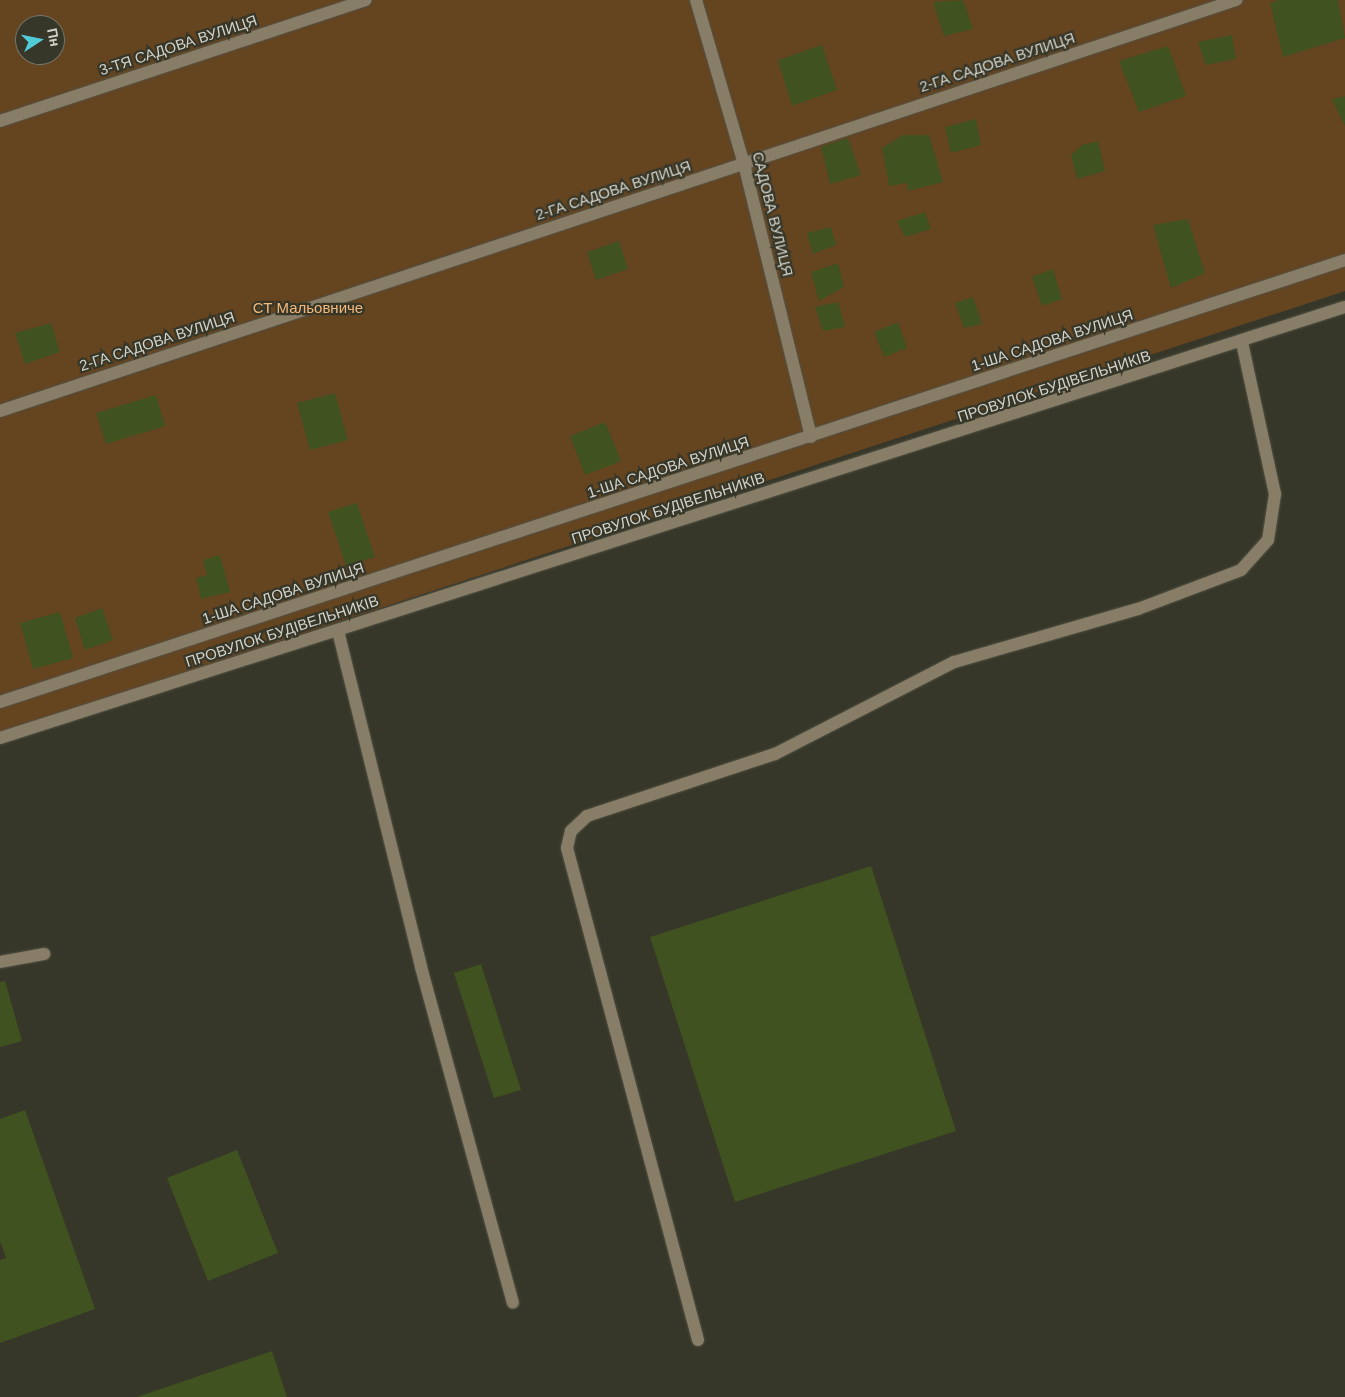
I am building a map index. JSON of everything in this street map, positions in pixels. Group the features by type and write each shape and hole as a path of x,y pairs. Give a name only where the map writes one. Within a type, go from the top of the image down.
{"street":[{"name":"3-ТЯ САДОВА ВУЛИЦЯ","path":"0,121 366,0"},
{"name":"САДОВА ВУЛИЦЯ","path":"696,0 744,164 811,437"},
{"name":"2-ГА САДОВА ВУЛИЦЯ","path":"0,410 1236,0"},
{"name":"1-ША САДОВА ВУЛИЦЯ","path":"0,702 1345,260"},
{"name":"ПРОВУЛОК БУДІВЕЛЬНИКІВ","path":"0,738 1242,343 1345,307"},
{"path":"698,1340 567,848 571,830 587,816 775,754 954,662 1138,609 1241,570 1268,540 1276,494 1242,343"},
{"path":"338,631 421,967 513,1303"},
{"path":"0,962 44,954"}],"green space":[{"name":"СТ Мальовниче","path":"0,0 1345,0 1345,291 0,733"}],"building":[{"path":"963,0 973,29 944,36 933,2"},
{"path":"1279,0 1338,0 1345,38 1283,57 1270,3"},
{"path":"1232,35 1236,59 1206,65 1198,42"},
{"path":"822,45 837,90 792,106 778,60"},
{"path":"1168,46 1186,96 1139,112 1119,61"},
{"path":"1345,96 1345,126 1332,99"},
{"path":"976,119 981,145 951,153 945,127"},
{"path":"903,135 929,135 943,182 908,191 907,183 889,186 882,148"},
{"path":"848,138 861,175 830,184 821,147"},
{"path":"1098,141 1105,171 1077,179 1071,155 1082,145"},
{"path":"925,212 931,229 905,237 897,221"},
{"path":"1188,219 1205,273 1171,288 1153,225"},
{"path":"831,227 836,245 813,254 807,233"},
{"path":"619,241 628,269 596,280 587,252"},
{"path":"838,263 844,287 819,301 811,272"},
{"path":"1053,269 1062,299 1042,306 1032,277"},
{"path":"973,297 982,324 964,328 955,303"},
{"path":"838,302 845,327 823,331 815,307"},
{"path":"898,322 907,348 884,357 874,332"},
{"path":"51,323 60,352 25,364 15,333"},
{"path":"335,393 348,440 310,450 297,403"},
{"path":"156,395 165,426 106,444 96,413"},
{"path":"605,422 621,461 585,475 570,436"},
{"path":"357,503 375,557 346,566 328,512"},
{"path":"220,555 230,592 201,599 196,578 207,575 203,560"},
{"path":"102,608 113,640 85,650 75,618"},
{"path":"60,612 73,658 33,669 20,623"},
{"path":"871,866 956,1131 735,1202 650,937"},
{"path":"481,964 521,1090 494,1098 454,973"},
{"path":"5,981 22,1041 0,1047 0,982"},
{"path":"25,1110 95,1309 0,1343 0,1260 6,1258 0,1241 0,1119"},
{"path":"237,1150 278,1253 208,1281 167,1178"},
{"path":"272,1351 287,1397 137,1397"}]}
